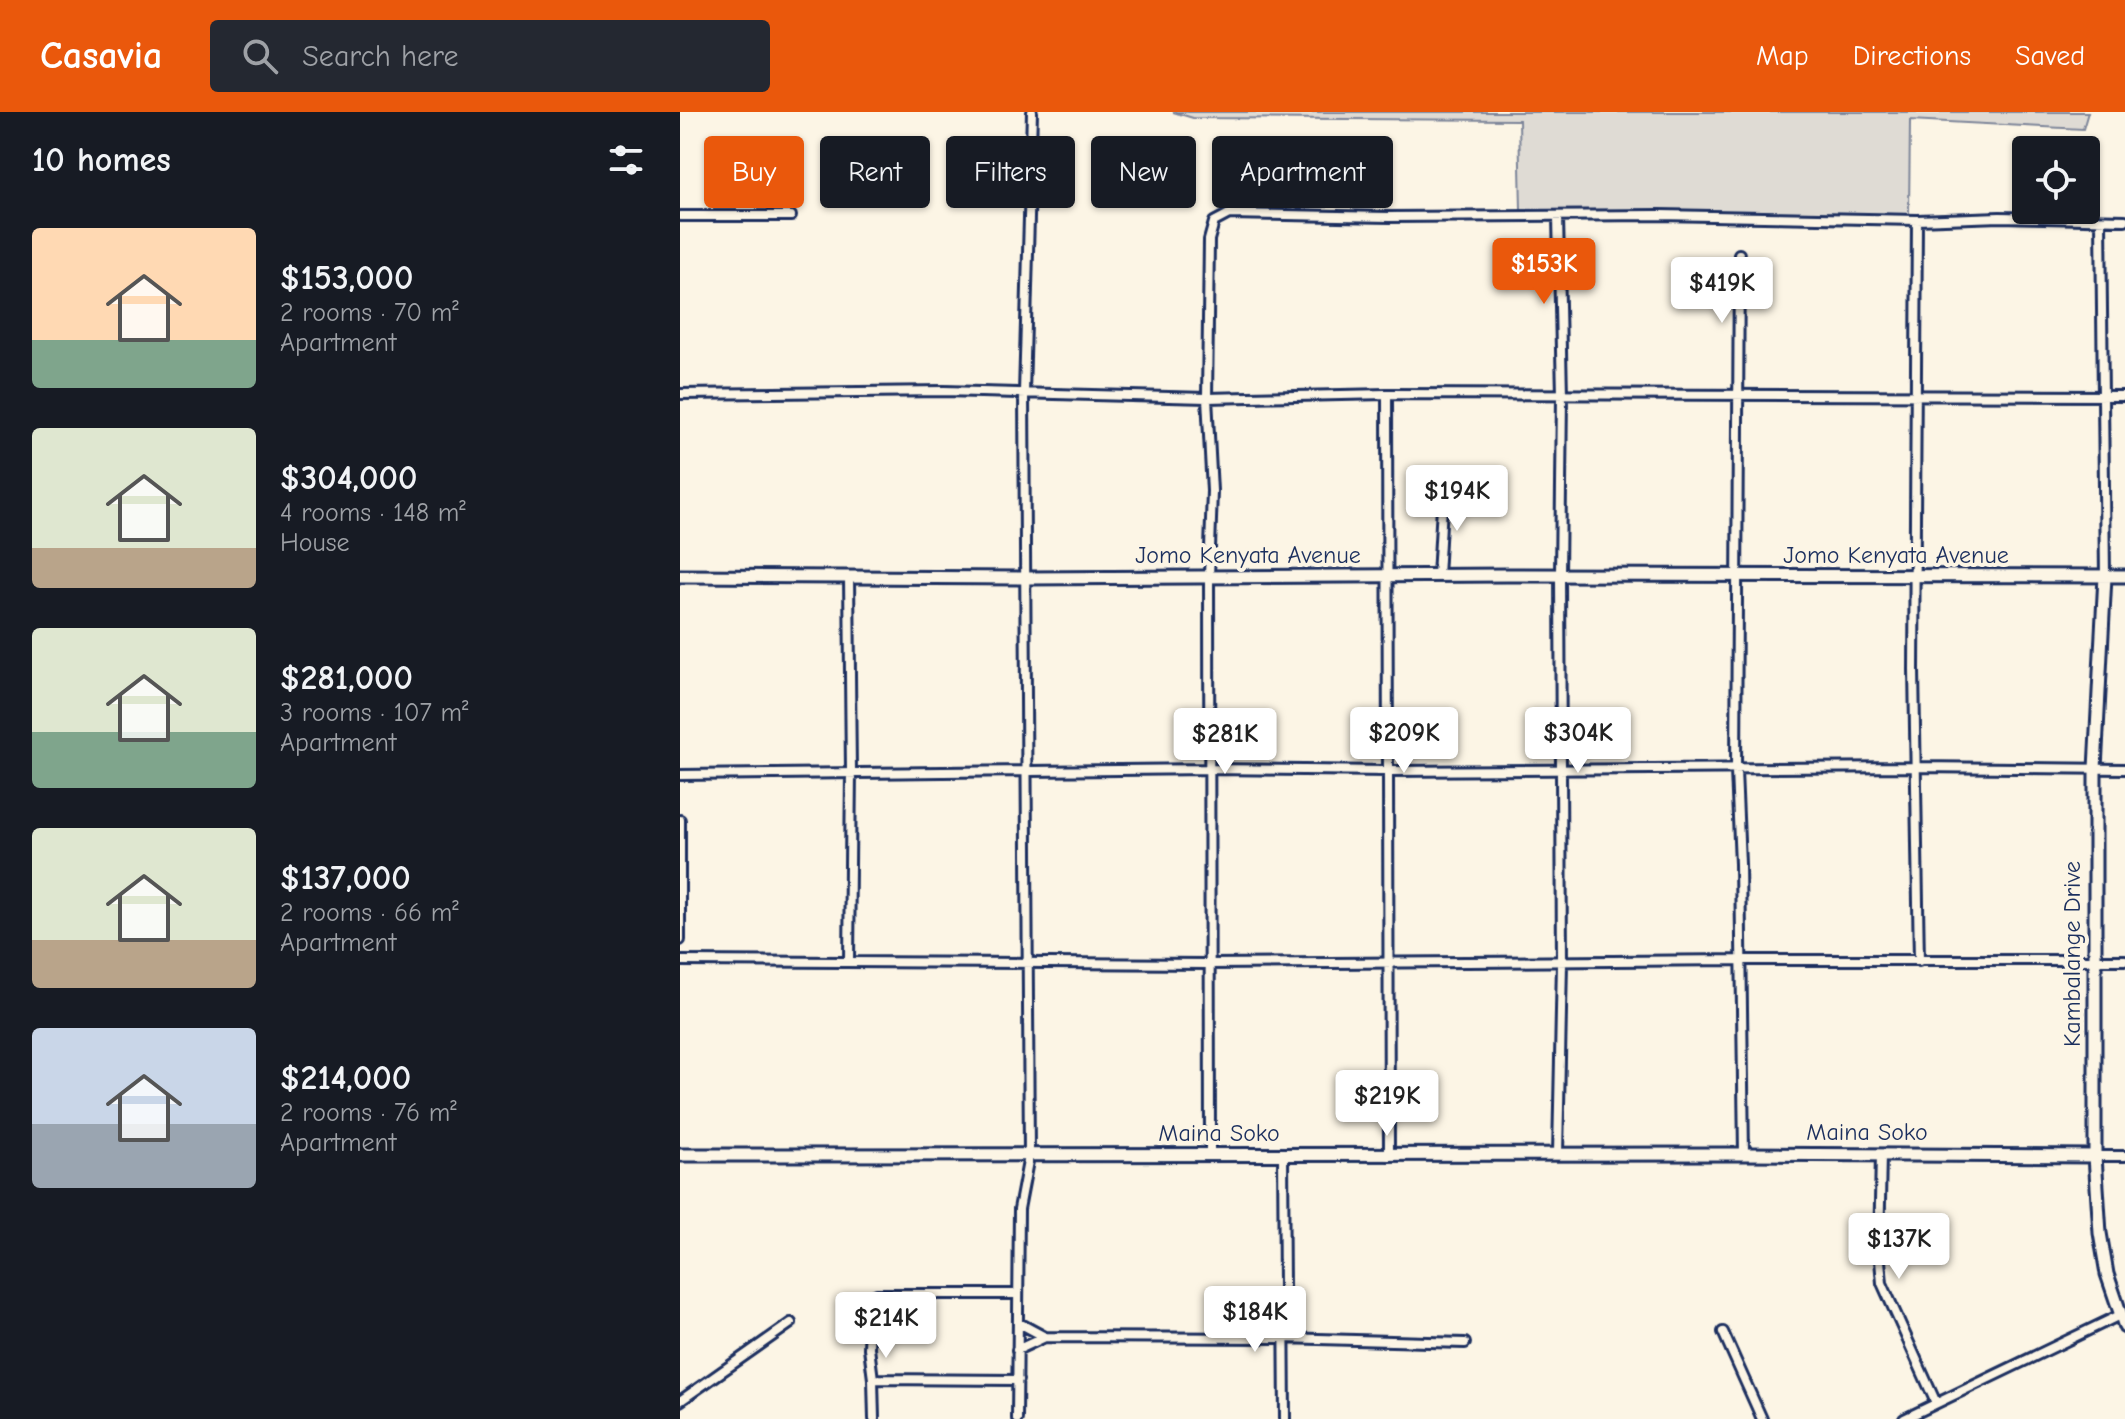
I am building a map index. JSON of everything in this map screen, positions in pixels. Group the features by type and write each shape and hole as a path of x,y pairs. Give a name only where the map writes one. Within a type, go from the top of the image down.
{"street":[{"path":"1017,1419 1019,1209 1029,1156 1024,393 1032,112"},
{"path":"1210,1155 1209,577 1212,491 1207,398 1209,240 1214,222 1229,214 2125,220"},
{"path":"680,216 791,216"},
{"path":"1558,217 1562,395 1562,963 1558,1154"},
{"path":"1917,220 1913,577 1919,961"},
{"path":"2101,220 2105,576"},
{"path":"1739,254 1736,771 1744,1154"},
{"path":"680,394 944,391 1207,398 1387,394 2125,396"},
{"path":"1387,394 1389,1156"},
{"path":"1438,576 1443,489"},
{"name":"Jomo Kenyata Avenue","path":"680,576 2125,576"},
{"name":"Kambalange Drive","path":"2105,576 2095,769 2095,1156 2100,1233 2107,1274 2125,1327"},
{"path":"849,577 849,960"},
{"path":"680,775 1209,769 2125,769"},
{"path":"680,820 680,940"},
{"path":"680,961 1388,964 2125,960"},
{"path":"1283,1154 1285,1419"},
{"path":"1881,1154 1879,1249 1882,1283 1936,1403"},
{"name":"Maina Soko","path":"680,1155 2095,1156"},
{"path":"2095,1156 2125,1156"},
{"path":"874,1419 870,1364 871,1297 877,1294 1018,1294"},
{"path":"1904,1419 2120,1315"},
{"path":"680,1401 791,1323"},
{"path":"1019,1323 1045,1337"},
{"path":"1723,1332 1762,1419"},
{"path":"1017,1350 1045,1337 1465,1343"},
{"path":"873,1379 1018,1380"}],"shaded area":[{"path":"1173,112 2088,112 2083,129 1910,120 1909,215 1521,210 1519,120 1193,118"}]}
